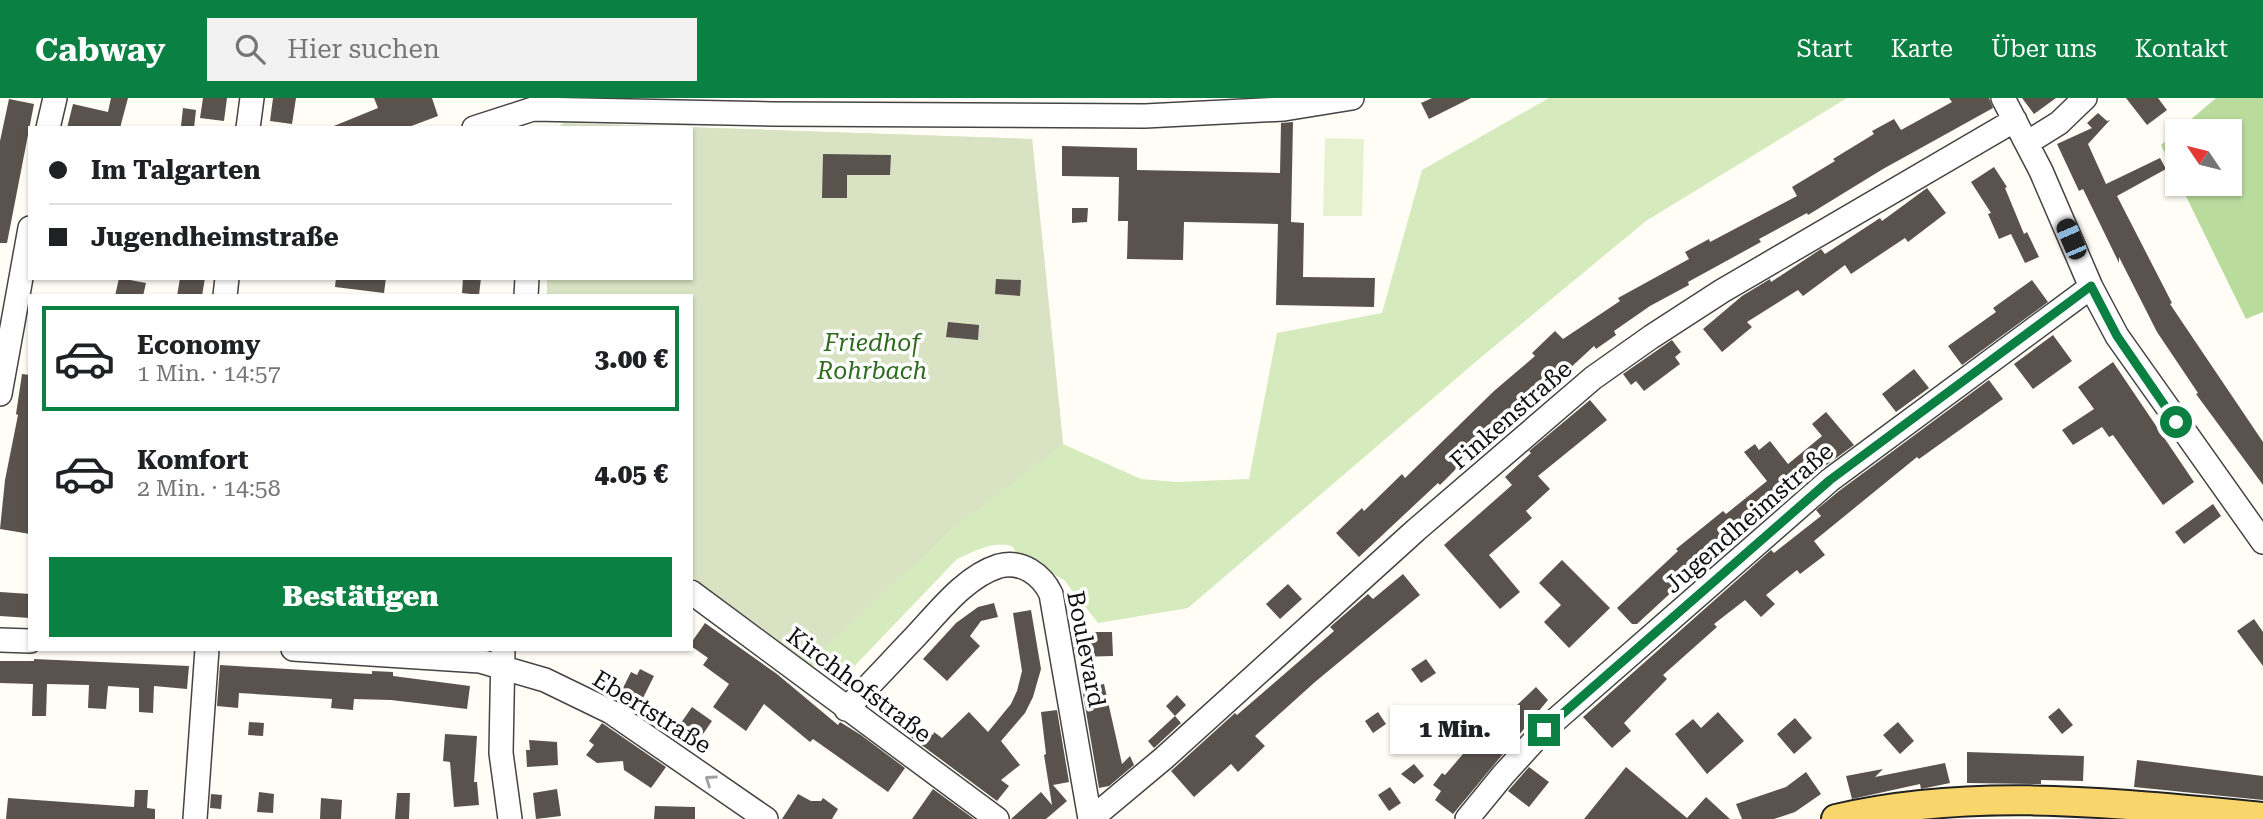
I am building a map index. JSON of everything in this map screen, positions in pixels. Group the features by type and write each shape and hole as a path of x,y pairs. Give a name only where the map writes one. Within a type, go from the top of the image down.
{"main road":[{"path":"1836,819 1916,805 1965,800 2082,801 2263,817"}],"street":[{"path":"48,126 55,98"},
{"path":"248,126 252,98"},
{"path":"481,126 533,111 772,106 1042,107 1227,113 1284,109 1352,98"},
{"path":"2003,98 2027,143 2091,286 2124,347 2259,529"},
{"path":"2027,143 2059,123 2085,98"},
{"name":"Finkenstraße","path":"1090,819 1164,758 1427,522 1594,378 1722,291 2015,120"},
{"path":"0,394 28,239"},
{"name":"Jugendheimstraße","path":"1467,819 1544,730 1830,480 2091,286"},
{"name":"Boulevard","path":"846,709 959,590 1000,566 1018,565 1034,572 1045,581 1051,594 1090,819"},
{"name":"Kirchhofstraße","path":"693,594 997,819"},
{"path":"0,640 28,641"},
{"path":"195,819 207,651"},
{"name":"Ebertstraße","path":"333,651 502,658 611,712 766,819"},
{"path":"502,658 501,753 510,819"}],"green space":[{"path":"1549,98 1847,98 1646,221 1479,359 1188,608 1098,623 1064,580 1016,553 1013,547 992,545 957,559 843,678 808,664 693,578 693,294 547,294 547,280 693,280 693,127 1032,139 1063,444 1141,479 1176,482 1249,479 1277,333 1382,313 1422,170"},
{"path":"2216,98 2263,98 2263,312 2246,319 2186,196 2242,196 2242,119 2191,119"},
{"path":"564,123 652,126 560,126"},
{"name":"Friedhof Rohrbach","path":"564,123 652,126 560,126"},
{"name":"Friedhof Rohrbach","path":"693,127 1032,139 1063,444 951,530 808,664 693,578 693,294 547,294 547,280 693,280"},
{"path":"1325,138 1364,139 1362,216 1323,216"}],"building":[{"path":"111,98 128,98 121,126 68,126 73,104 108,112"},
{"path":"203,98 227,98 224,121 200,118"},
{"path":"273,98 296,98 292,124 270,121"},
{"path":"374,98 432,98 438,116 411,126 334,126 378,108"},
{"path":"1432,98 1471,98 1429,119 1421,103"},
{"path":"1949,98 1989,98 1993,108 1883,169 1808,215 1807,213 1759,239 1761,242 1688,282 1689,285 1650,306 1614,331 1616,335 1596,349 1594,346 1516,418 1512,413 1440,485 1438,483 1359,557 1336,533 1362,508 1364,511 1402,474 1405,478 1494,391 1535,356 1532,353 1555,331 1563,339 1620,301 1618,298 1689,259 1685,252 1709,239 1710,242 1797,196 1792,187 1874,134 1872,131 1894,119 1901,130 1952,102"},
{"path":"2022,98 2056,98 2034,114"},
{"path":"2126,98 2158,98 2167,110 2147,125"},
{"path":"9,99 34,104 7,243 0,243 0,141"},
{"path":"183,108 196,110 194,126 181,126"},
{"path":"2098,113 2107,121 2110,120 2088,144 2106,184 2160,158 2165,167 2117,196 2172,303 2170,304 2263,442 2263,485 2196,394 2198,393 2157,332 2083,189 2079,191 2057,144 2092,128 2087,123"},
{"path":"1293,122 1291,222 1304,223 1303,277 1375,278 1374,307 1276,305 1278,224 1184,222 1183,260 1127,259 1128,221 1118,221 1119,177 1062,176 1062,146 1137,148 1137,170 1280,173 1281,123"},
{"path":"823,154 891,155 890,175 847,175 847,198 822,198"},
{"path":"1994,167 2007,187 2005,188 2024,234 2027,232 2039,257 2025,263 2011,234 1999,239 1988,214 1991,213 1971,182"},
{"path":"1927,188 1946,213 1908,242 1905,238 1851,274 1845,265 1803,296 1798,290 1747,322 1752,327 1722,352 1703,329 1742,296 1770,279 1771,282 1821,249 1825,254 1880,218 1882,221"},
{"path":"1072,208 1088,208 1087,222 1072,223"},
{"path":"996,279 1021,280 1020,296 995,294"},
{"path":"119,280 146,283 143,294 115,294"},
{"path":"180,280 205,280 202,294 177,294"},
{"path":"336,280 386,280 384,293 335,287"},
{"path":"463,280 481,280 479,294 462,293"},
{"path":"2032,280 2048,302 1962,365 1948,346 1996,312 1993,308"},
{"path":"948,322 979,325 978,340 946,337"},
{"path":"2053,335 2072,361 2033,389 2014,364"},
{"path":"1672,340 1681,352 1675,357 1680,364 1644,391 1636,381 1631,385 1623,374"},
{"path":"2113,362 2194,482 2163,505 2113,435 2109,437 2102,427 2073,445 2062,430 2094,409 2078,387"},
{"path":"1914,369 1929,388 1896,412 1882,394"},
{"path":"22,374 28,375 28,534 0,529 5,480 18,415"},
{"path":"1989,380 2003,399 1919,459 1917,457 1814,541 1825,555 1800,574 1797,570 1766,595 1775,604 1761,617 1745,600 1714,624 1717,627 1663,675 1667,679 1624,723 1631,731 1612,748 1583,717 1771,550 1774,553 1821,516 1816,510"},
{"path":"1590,400 1607,420 1538,476 1550,489 1526,511 1532,518 1489,555 1520,592 1500,609 1444,545 1512,485 1505,477 1531,453 1529,451"},
{"path":"1826,412 1854,445 1821,469 1692,577 1690,575 1637,624 1632,624 1617,608 1678,551 1676,549 1723,511 1726,514 1767,481 1744,452 1755,444 1759,450 1770,441 1788,464 1822,436 1812,424"},
{"path":"2213,504 2221,516 2184,544 2175,532"},
{"path":"1562,560 1610,608 1569,648 1544,622 1561,605 1539,583"},
{"path":"1403,574 1420,595 1255,736 1265,746 1238,772 1231,764 1194,797 1171,771 1235,713 1237,715 1334,631 1330,627 1368,594 1373,599"},
{"path":"1288,584 1302,599 1280,619 1266,604"},
{"path":"0,592 28,594 28,618 0,616"},
{"path":"994,603 998,617 981,621 970,636 980,646 947,681 923,659 956,623 978,607"},
{"path":"1031,610 1041,669 1025,713 1001,741 1020,765 1001,780 1009,786 997,801 877,712 886,699 906,712 904,715 942,738 969,712 988,732 1011,704 1022,671 1013,613"},
{"path":"2254,619 2263,632 2263,666 2237,631"},
{"path":"705,623 777,674 838,725 840,722 861,735 905,768 888,792 813,739 810,742 764,704 746,731 713,707 729,684 703,665 708,658 693,647 693,640"},
{"path":"1091,632 1112,632 1113,656 1076,657 1073,639 1091,638"},
{"path":"34,659 189,666 187,689 154,686 153,713 139,712 139,688 108,686 106,709 88,708 89,685 47,684 46,716 32,716 33,684 0,683 0,661"},
{"path":"1426,659 1436,673 1421,683 1411,669"},
{"path":"220,665 372,674 372,671 393,672 393,676 470,686 467,709 391,700 354,699 353,710 331,708 332,699 239,693 238,708 217,706"},
{"path":"640,669 654,676 639,706 619,696 631,672 637,675"},
{"path":"1104,684 1122,764 1130,756 1134,765 1109,786 1099,788 1082,688"},
{"path":"1536,687 1548,700 1453,814 1435,800 1441,791 1433,785 1469,747 1471,749"},
{"path":"1177,695 1186,705 1175,716 1166,706"},
{"path":"692,707 712,721 694,747 674,733"},
{"path":"2059,708 2073,725 2062,734 2048,717"},
{"path":"1057,710 1069,782 1053,785 1067,801 1046,819 1011,819 1041,792 1052,805 1041,712"},
{"path":"1378,712 1386,724 1373,733 1365,721"},
{"path":"1718,712 1744,741 1707,774 1675,734 1693,719 1701,728"},
{"path":"1175,716 1181,723 1154,748 1148,741"},
{"path":"1795,718 1812,738 1794,754 1777,734"},
{"path":"249,722 264,723 263,736 248,735"},
{"path":"1898,722 1914,741 1900,754 1883,735"},
{"path":"602,723 666,767 651,788 624,770 623,761 597,763 586,755 594,745 589,741"},
{"path":"445,734 477,736 474,782 477,782 479,805 454,807 450,762 443,761"},
{"path":"529,740 557,742 558,765 527,767 526,750 530,750"},
{"path":"1967,752 2084,756 2083,781 2041,780 2041,784 1967,783"},
{"path":"2137,760 2263,776 2263,800 2134,787"},
{"path":"1945,763 1950,783 1921,789 1920,784 1852,799 1846,776 1883,769 1875,777"},
{"path":"1414,764 1424,776 1414,784 1401,774"},
{"path":"1529,767 1549,782 1529,807 1508,791"},
{"path":"1626,767 1687,818 1706,797 1730,819 1584,819"},
{"path":"1806,772 1821,794 1795,812 1774,819 1742,819 1736,804 1786,787"},
{"path":"1390,787 1401,803 1389,811 1378,795"},
{"path":"557,789 561,816 536,819 533,793"},
{"path":"933,789 974,819 912,819"},
{"path":"135,790 148,790 147,808 155,809 155,819 6,819 8,798 134,807"},
{"path":"259,792 274,794 273,813 257,812"},
{"path":"397,793 410,793 409,819 395,819"},
{"path":"211,794 222,795 221,809 210,808"},
{"path":"798,794 811,801 821,801 823,798 838,809 832,819 782,819"},
{"path":"321,798 342,800 341,819 320,819"},
{"path":"655,806 695,807 695,819 654,819"}],"route":[{"path":"1544,730 1830,480 2091,286 2117,336 2176,422"}]}
